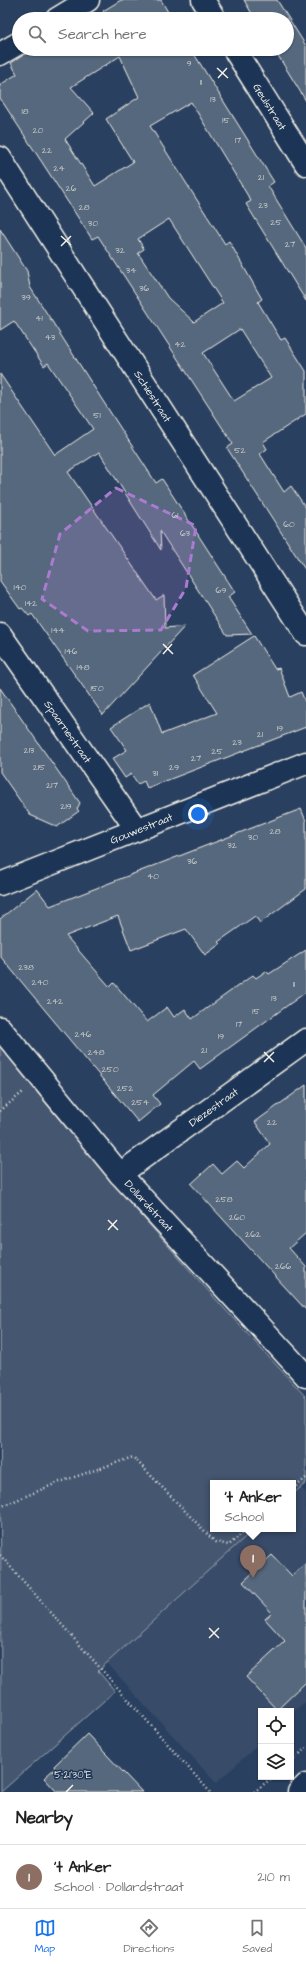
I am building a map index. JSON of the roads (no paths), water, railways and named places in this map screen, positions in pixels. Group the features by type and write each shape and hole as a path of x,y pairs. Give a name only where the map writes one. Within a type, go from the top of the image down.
{"street":[{"path":"68,12 88,0"},
{"path":"203,0 211,12"},
{"path":"0,54 12,47"},
{"name":"Geulstraat","path":"238,56 306,164"},
{"name":"Schiestraat","path":"0,158 306,634"},
{"name":"Spaarnestraat","path":"0,634 136,830"},
{"name":"Gouwestraat","path":"0,884 306,764"},
{"name":"Dollardstraat","path":"0,1028 120,1174 305,1373"},
{"name":"Diezestraat","path":"120,1174 306,1040"},
{"path":"299,1792 306,1785"}],"place":[{"name":"'t Anker","path":"253,1578"}]}
